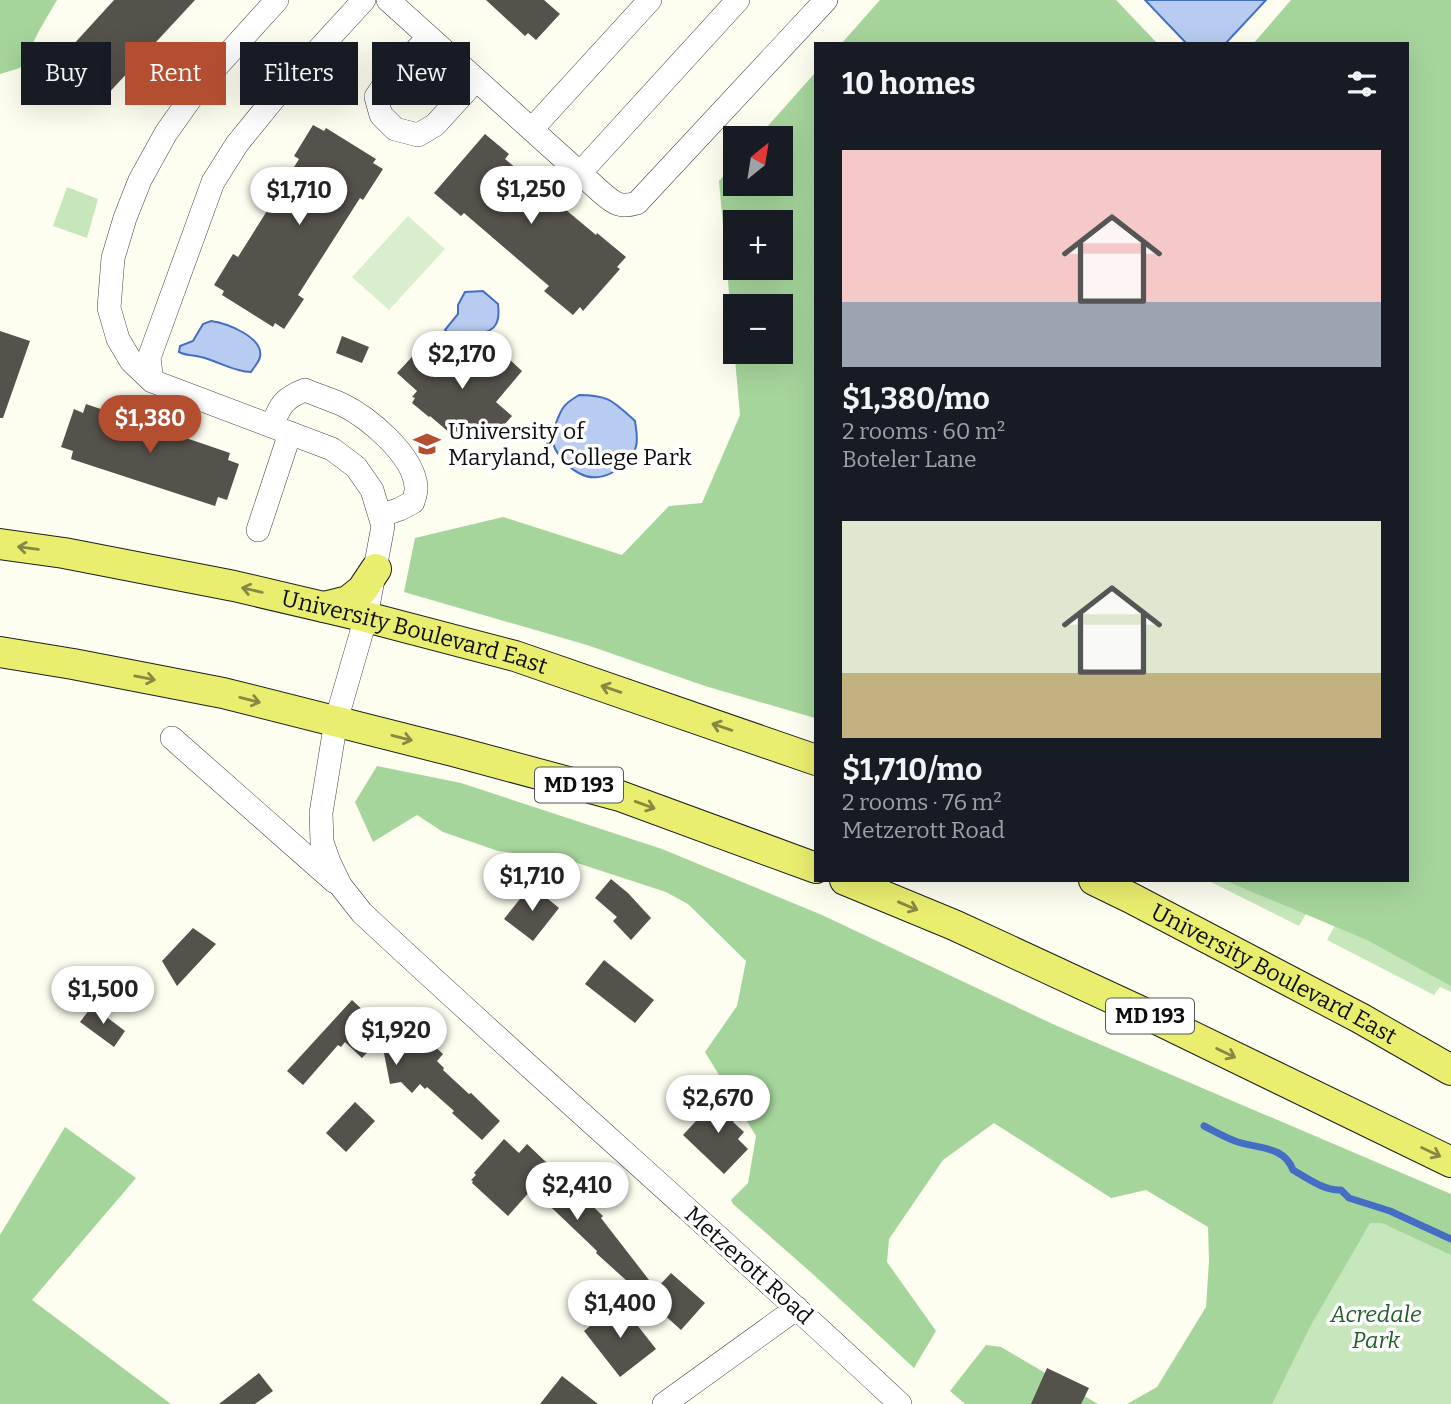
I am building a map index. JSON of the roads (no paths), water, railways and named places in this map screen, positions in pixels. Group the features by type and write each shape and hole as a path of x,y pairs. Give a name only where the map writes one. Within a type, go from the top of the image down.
{"main road":[{"name":"University Boulevard East","path":"0,544 64,553 234,586 515,656 814,759"},
{"path":"324,607 348,601 362,590 376,569"},
{"name":"MD 193","path":"0,652 223,694 453,751 620,796 814,867"},
{"name":"MD 193","path":"850,882 954,925 1142,1012 1451,1162"},
{"name":"University Boulevard East","path":"1098,882 1360,1018 1451,1070"}],"street":[{"path":"258,530 281,429 279,409 291,395 305,390 342,405 371,423 395,446 411,468 416,488 413,502 380,516 372,490 356,467 332,449 281,429 152,381 131,360 118,339 108,308 113,258 140,180 166,133 200,85 277,0"},
{"path":"152,381 149,358 212,182 237,144 276,96 364,0"},
{"path":"388,0 614,203 625,207 637,203 826,0"},
{"path":"531,129 650,0"},
{"path":"580,173 738,0"},
{"path":"429,37 388,79 376,97 381,115 395,129 418,135 435,125 476,80"},
{"name":"Metzerott Road","path":"380,516 383,526 376,569 366,617 336,721 320,827 322,842 340,886 362,913 900,1404"},
{"path":"172,738 340,886"},
{"path":"664,1404 797,1308"}],"water":[{"path":"1145,0 1266,0 1227,42 1185,42"},
{"path":"483,291 498,304 498,320 493,328 479,333 474,339 477,343 469,352 445,330 458,314 458,305 465,292"},
{"path":"211,321 243,332 256,343 260,357 251,372 179,352 180,346 193,341 203,324"},
{"path":"579,395 610,400 635,421 635,450 622,465 606,475 590,477 581,474 565,462 553,444 554,429 560,413"}],"waterway":[{"path":"1204,1126 1243,1144 1276,1152 1289,1162 1293,1170 1316,1183 1341,1190 1349,1198 1390,1211 1451,1239"}],"place":[{"name":"University of Maryland, College Park","path":"427,444"}],"park label":[{"name":"Acredale Park","path":"1376,1327"}]}
